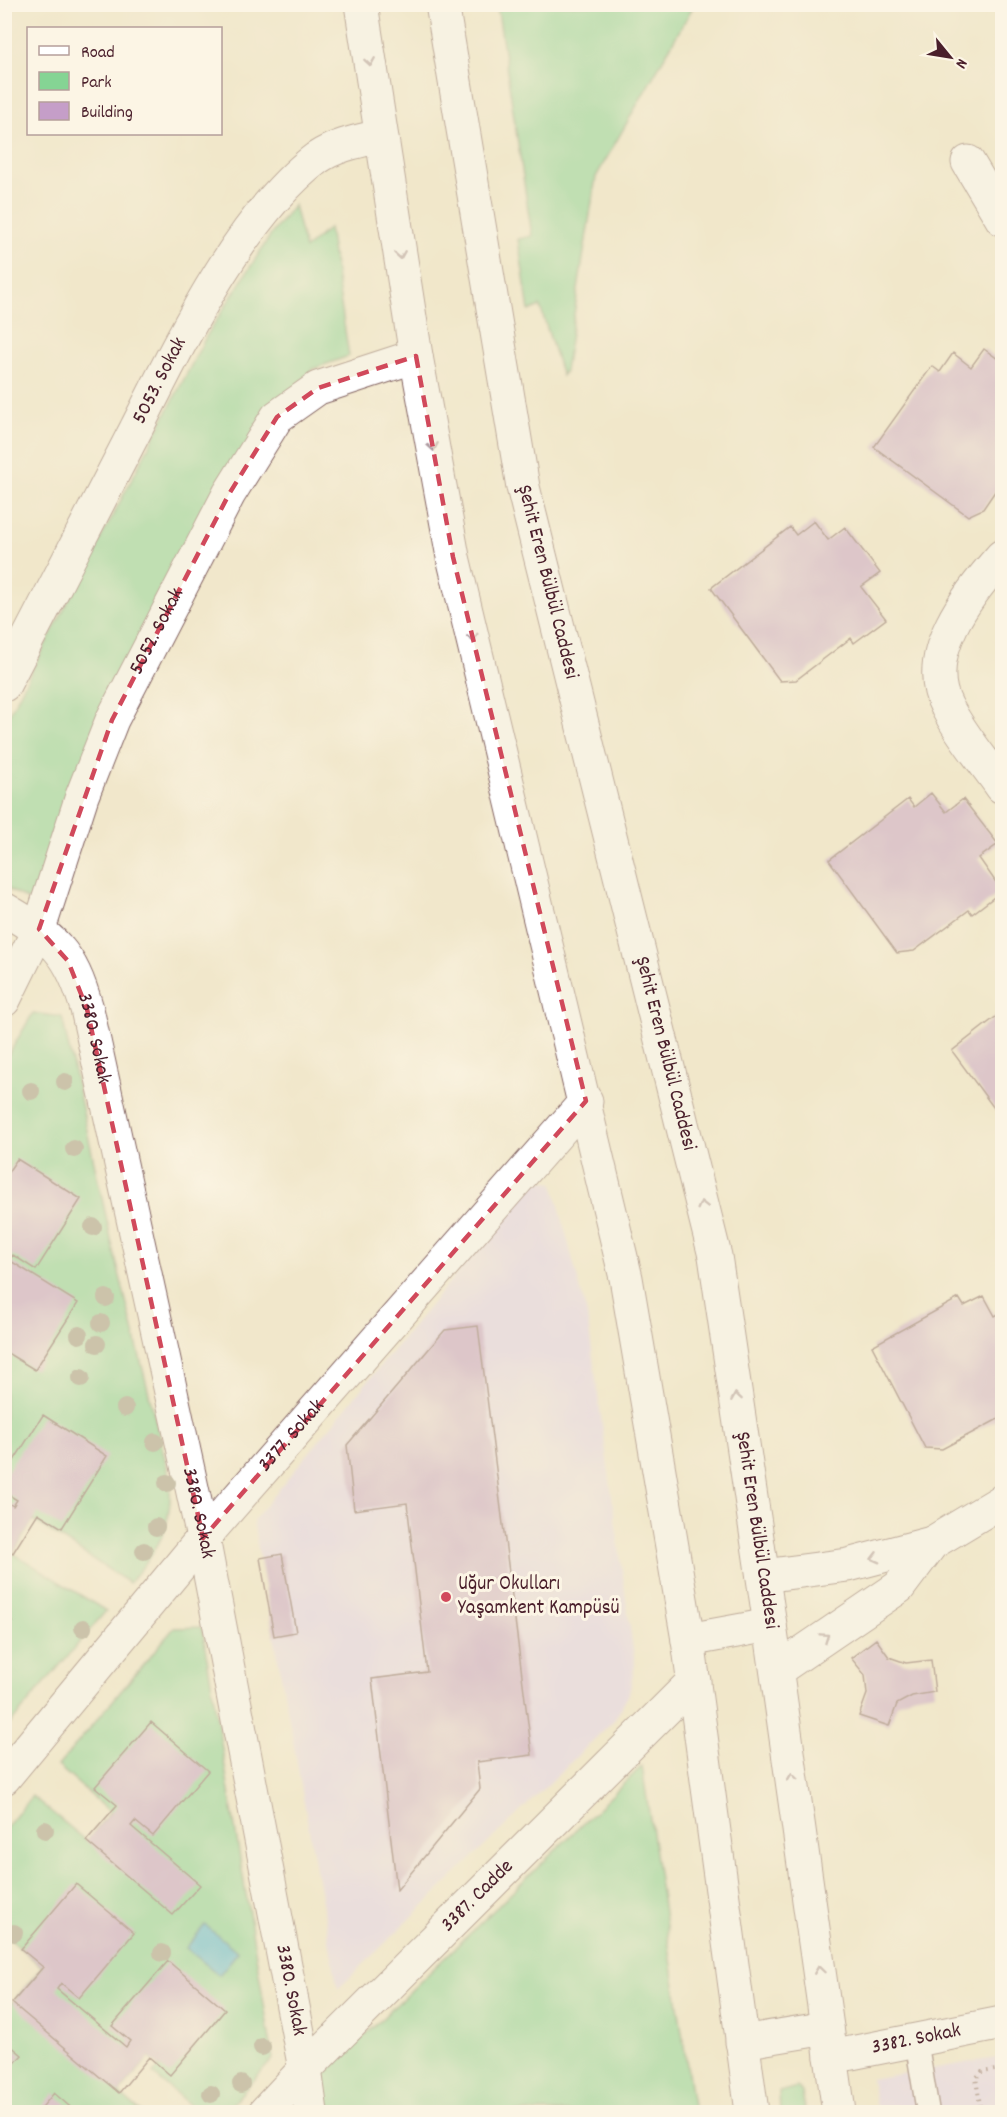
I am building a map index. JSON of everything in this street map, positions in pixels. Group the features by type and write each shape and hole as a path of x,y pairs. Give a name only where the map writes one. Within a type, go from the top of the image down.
{"street":[{"path":"361,4 416,356 453,557 626,1278 688,1640 752,2112"},
{"name":"Şehit Eren Bülbül Caddesi","path":"441,4 523,487 715,1256 777,1671 839,2112"},
{"name":"5053. Sokak","path":"4,685 186,331 246,235 296,176 319,157 342,145 381,136"},
{"path":"968,162 1002,219"},
{"name":"5052. Sokak","path":"7,990 39,929 82,796 112,720 230,494 278,417 318,388 416,356"},
{"path":"1002,556 954,620 943,650 939,679 946,706 1002,787"},
{"name":"3380. Sokak","path":"4,909 39,929 57,944 80,984 87,1009 203,1538 305,2069 311,2112"},
{"name":"3377. Sokak","path":"4,1778 203,1538 585,1101"},
{"path":"763,1576 848,1565 932,1543 1002,1501"},
{"path":"777,1671 899,1587 932,1543"},
{"path":"688,1640 770,1625"},
{"name":"3387. Cadde","path":"265,2112 305,2069 694,1681"},
{"name":"3382. Sokak","path":"742,2042 916,2040 1002,2022"}],"lane":[{"path":"916,2040 928,2112"}],"path":[{"path":"981,2112 976,2078 982,2072 1002,2069"}],"highlighted area":[{"path":"416,356 453,557 586,1101 203,1538 87,1009 68,961 39,929 112,720 229,494 277,417 318,388"}],"shaded area":[{"name":"Uğur Okulları Yaşamkent Kampüsü","path":"534,1179 553,1183 587,1315 635,1664 629,1694 614,1720 338,1989 253,1521"},
{"path":"1002,2057 1002,2112 877,2112 871,2079"}],"green space":[{"path":"497,5 694,5 596,177 565,371 562,376 540,306 529,311 518,239 532,236"},
{"path":"294,205 305,249 329,228 349,356 313,369 255,432 33,903 5,887 5,722 207,335 270,236"},
{"path":"33,1013 62,1017 113,1248 170,1479 170,1496 167,1523 162,1536 149,1559 129,1583 33,1520 13,1553 106,1611 5,1730 4,1062"},
{"path":"202,1627 273,2059 225,2112 198,2112 153,2074 160,2066 149,2057 119,2093 141,2112 5,2112 4,1996 12,2003 42,1967 5,1935 5,1829 32,1796 87,1841 110,1812 58,1766 174,1628"},
{"path":"642,1766 694,2112 325,2112 324,2075"},
{"path":"797,2087 802,2092 805,2112 780,2112 779,2092"}],"water":[{"path":"205,1925 238,1952 219,1975 186,1948"}],"building":[{"path":"984,349 1002,362 1002,481 983,509 968,516 874,447 932,366 940,372 953,353 971,367"},
{"path":"814,521 828,540 845,527 880,573 861,587 886,619 854,643 851,638 796,680 780,681 711,588 790,527 796,535"},
{"path":"931,793 946,812 963,799 998,844 979,858 1002,891 972,914 969,910 914,951 897,953 829,860 908,799 914,807"},
{"path":"1002,1012 1002,1119 952,1051"},
{"path":"17,1159 81,1199 36,1270 13,1255 9,1260 78,1303 35,1370 4,1351 4,1178"},
{"path":"984,1296 995,1316 1002,1312 1002,1417 942,1449 925,1448 872,1346 959,1298 964,1306"},
{"path":"478,1326 532,1755 477,1762 480,1789 397,1890 372,1679 427,1672 407,1503 354,1510 347,1445 445,1330"},
{"path":"43,1415 107,1456 62,1528 38,1513 13,1553 4,1547 4,1500 13,1506 17,1500 4,1492 4,1476"},
{"path":"282,1554 296,1632 274,1636 260,1558"},
{"path":"4,1617 12,1622 4,1631"},
{"path":"876,1639 889,1657 906,1663 931,1660 935,1692 912,1696 897,1704 889,1726 859,1716 867,1694 865,1675 851,1658"},
{"path":"151,1722 208,1771 153,1836 135,1821 131,1826 200,1885 173,1915 86,1841 117,1805 95,1787"},
{"path":"76,1884 134,1933 79,1998 61,1983 57,1989 126,2047 130,2041 112,2026 168,1961 225,2010 170,2075 149,2057 119,2093 12,2003 43,1967 21,1949"},
{"path":"4,2040 22,2055 4,2075"},
{"path":"54,2093 76,2112 38,2112"}],"place":[{"name":"Uğur Okulları Yaşamkent Kampüsü","path":"446,1597"}]}
